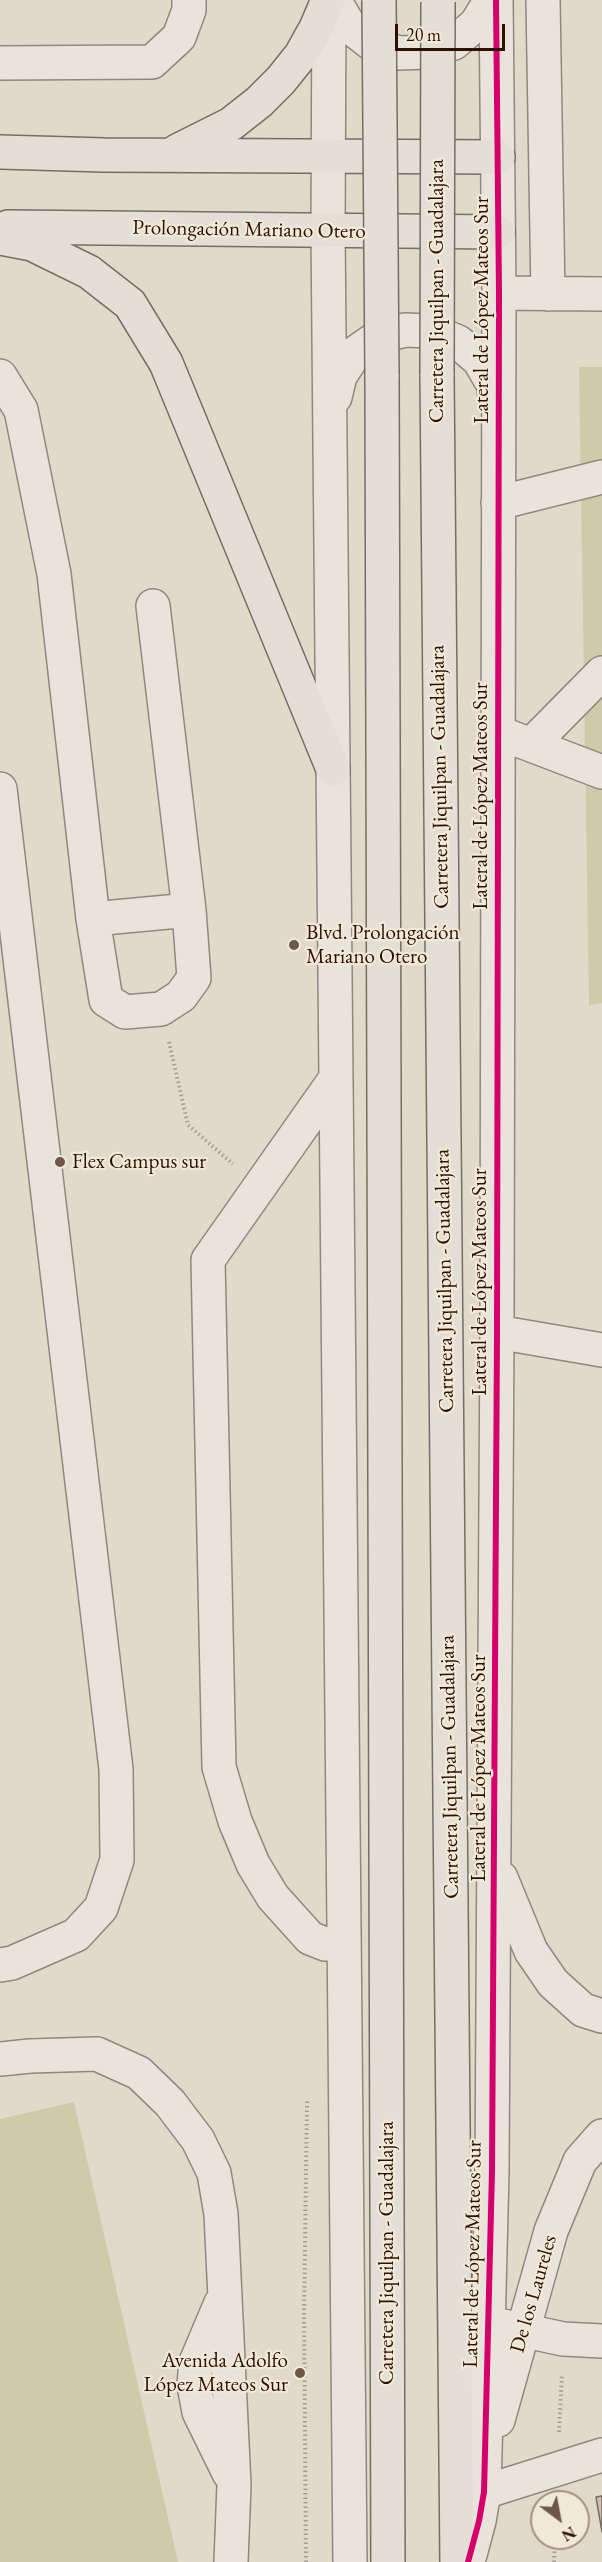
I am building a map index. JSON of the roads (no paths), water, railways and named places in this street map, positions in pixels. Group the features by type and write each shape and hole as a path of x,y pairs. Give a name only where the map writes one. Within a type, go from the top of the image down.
{"main road":[{"path":"167,155 200,142 231,124 282,80 316,28 328,0"},
{"name":"Carretera Jiquilpan - Guadalajara","path":"379,0 388,2562"},
{"name":"Carretera Jiquilpan - Guadalajara","path":"438,1 436,374 457,2562"},
{"path":"0,152 498,157"},
{"name":"Prolongación Mariano Otero","path":"0,227 498,232"},
{"path":"0,238 32,244 89,272 130,304 166,363 333,769"}],"street":[{"path":"0,63 152,62 179,37 189,10 189,0"},
{"path":"328,0 328,231 350,2562"},
{"path":"334,0 350,27 372,44 399,53 427,52 454,43 476,24 490,0"},
{"name":"Lateral de López Mateos Sur","path":"468,2562 479,2521 485,2477 495,1862 499,293 496,0"},
{"path":"543,0 548,294"},
{"path":"499,293 602,294"},
{"path":"330,429 339,376 355,353 378,337 405,330 432,331 458,342 479,360 493,384 498,411"},
{"path":"0,376 21,410 54,574 93,919 106,1000 125,1012 161,1009 181,996 194,978 189,910 153,606"},
{"path":"498,503 602,477"},
{"path":"532,744 602,672"},
{"path":"498,732 602,772"},
{"path":"0,789 117,1769 117,1860 101,1908 75,1935 12,1963 0,1965"},
{"path":"93,919 189,910"},
{"path":"336,1078 208,1260 219,1767 235,1821 253,1864 273,1897 310,1938 326,1944 344,1944"},
{"path":"497,1332 602,1350"},
{"path":"495,1862 531,1952 553,1983 584,2010 602,2016"},
{"path":"0,2060 30,2056 97,2054 139,2073 170,2103 198,2140 214,2173 221,2214 234,2485 231,2562"},
{"name":"De los Laureles","path":"485,2477 551,2231 591,2161 602,2136"},
{"path":"489,2323 563,2339 602,2341"},
{"path":"485,2477 557,2469 602,2455"}],"place":[{"name":"Blvd. Prolongación Mariano Otero","path":"294,945"},
{"name":"Flex Campus sur","path":"60,1162"},
{"name":"Avenida Adolfo López Mateos Sur","path":"300,2373"}]}
